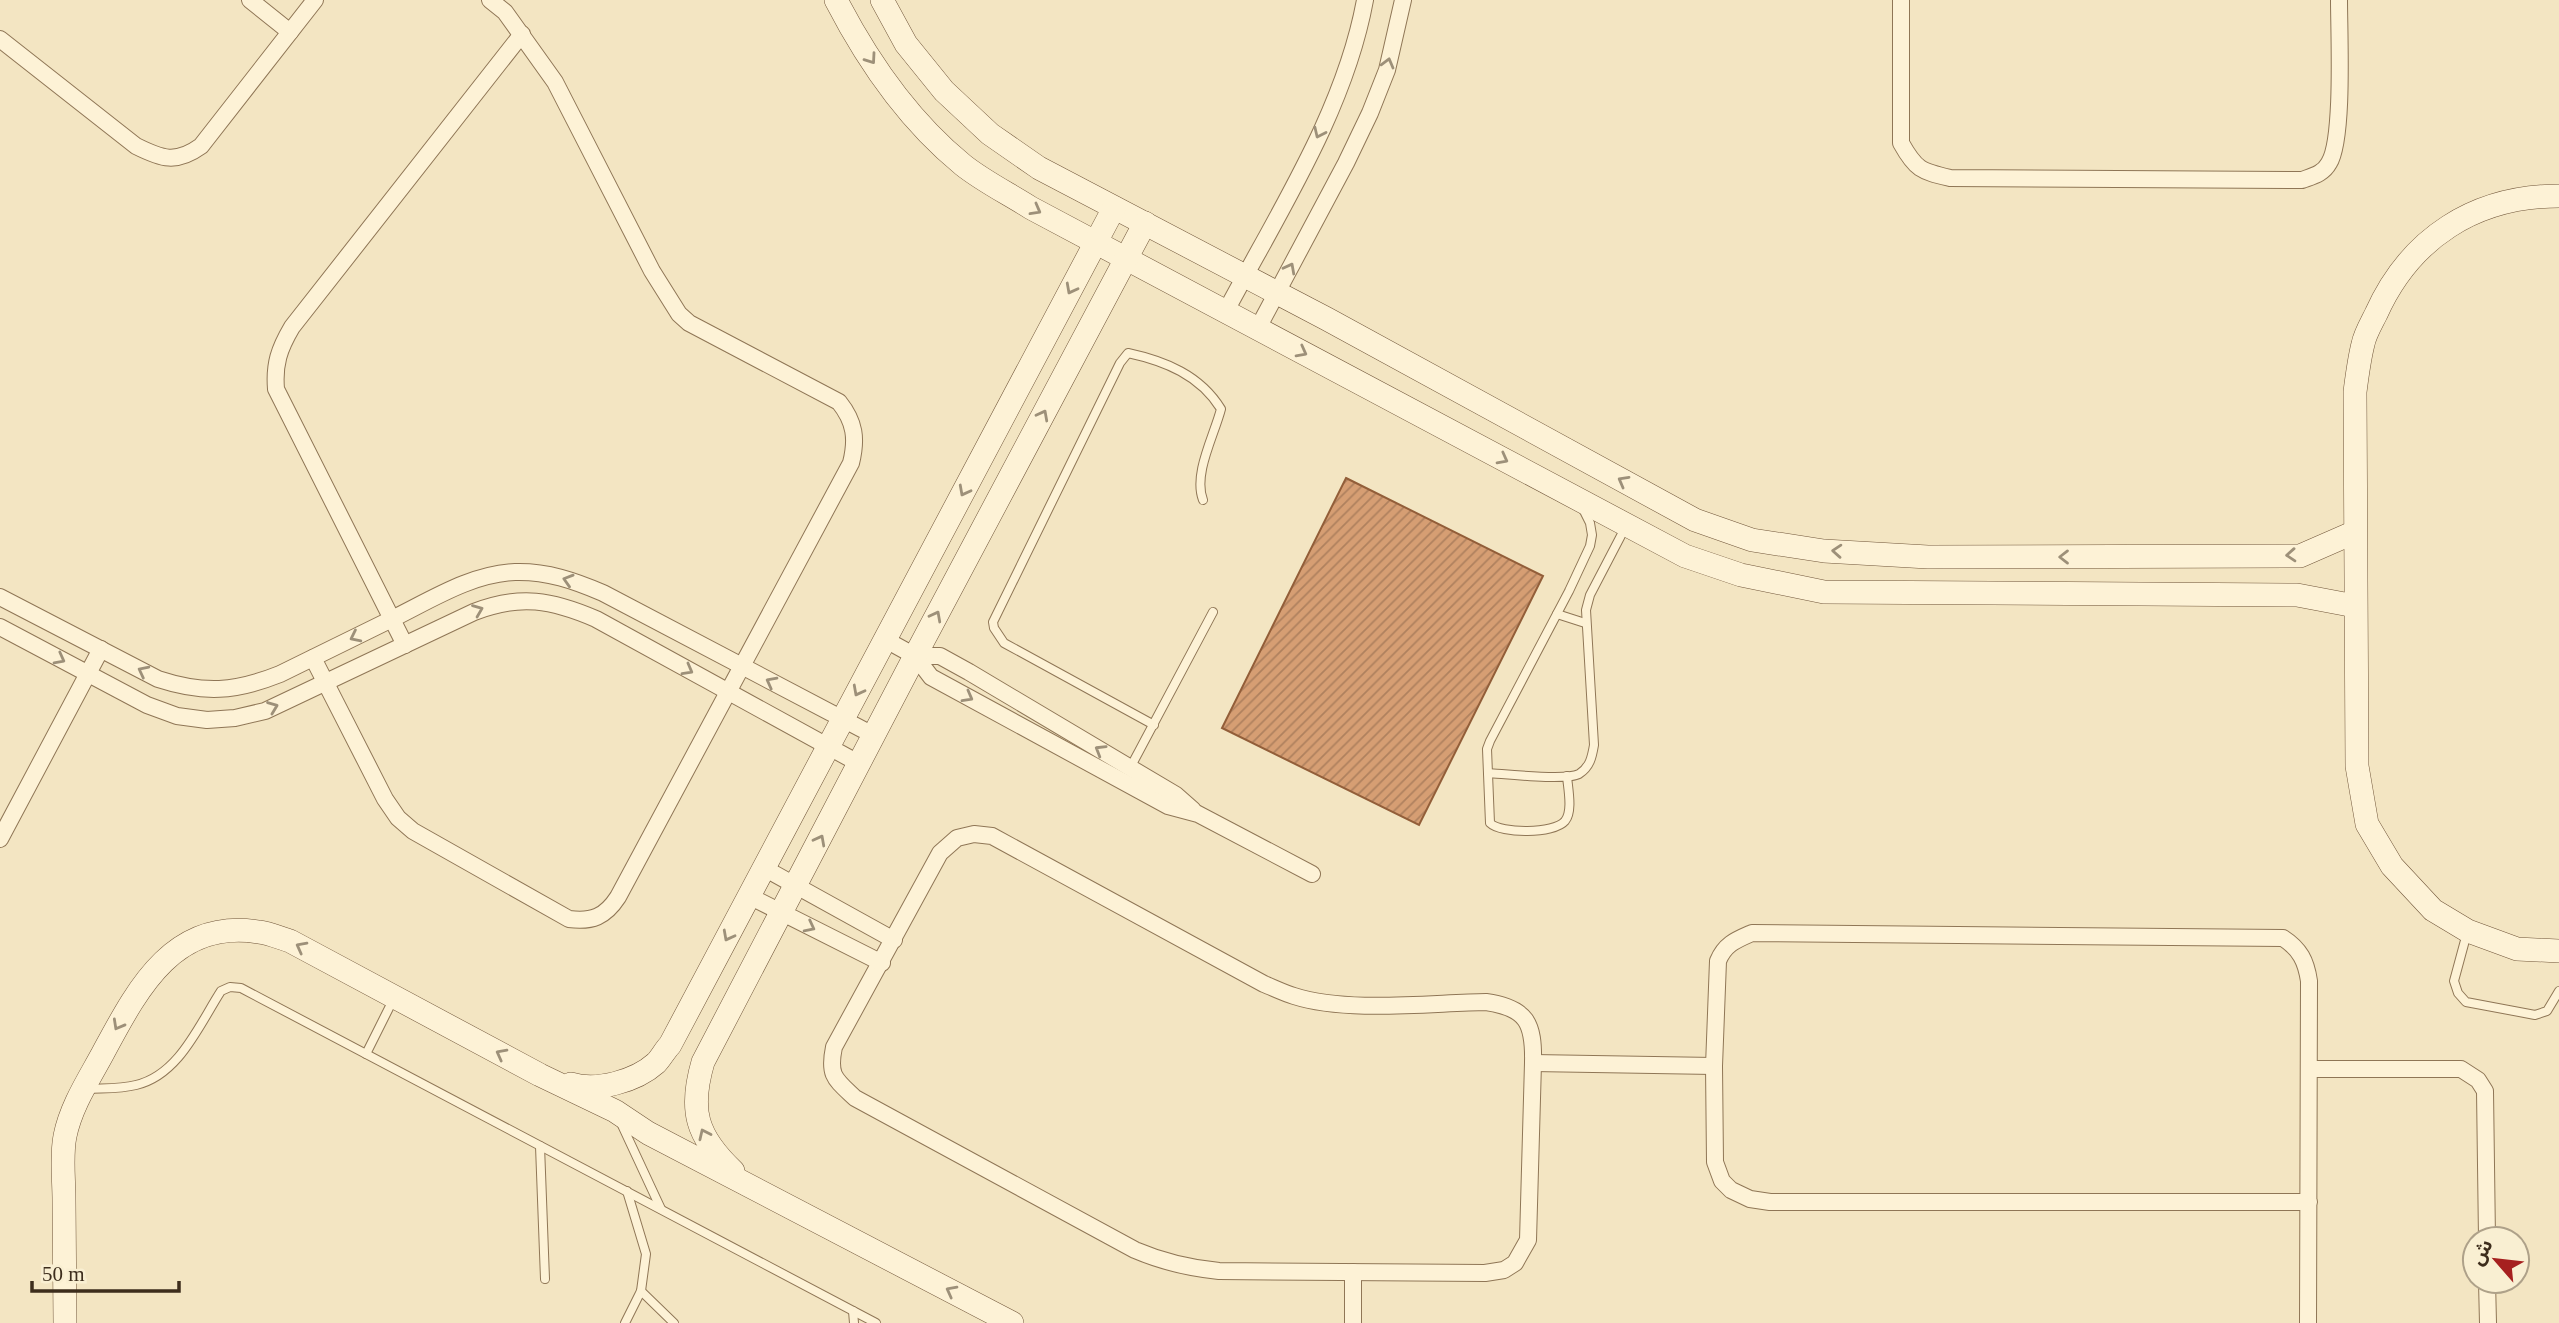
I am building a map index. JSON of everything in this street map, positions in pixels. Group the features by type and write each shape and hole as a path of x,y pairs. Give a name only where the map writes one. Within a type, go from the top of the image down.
{"street":[{"path":"250,0 290,32"},
{"path":"0,39 136,146 157,156 174,158 188,155 201,146 315,0"},
{"path":"313,658 385,799 398,818 413,831 569,919 584,921 599,917 609,911 618,897 851,463 856,445 849,414 839,402 689,323 679,314 652,271 555,82 505,12 490,0"},
{"path":"836,0 854,34 914,120 964,166 1031,208 1685,556 1741,575 1824,592 2297,595 2355,606"},
{"path":"882,0 914,53 944,91 990,134 1039,168 1277,292 1695,520 1752,540 1824,551 1928,557 2300,556 2355,532"},
{"path":"1226,311 1314,145 1351,59 1365,0"},
{"path":"1258,328 1370,113 1387,70 1403,0"},
{"path":"1901,0 1901,143 1912,163 1927,173 1950,178 2302,180 2320,174 2329,163 2337,137 2339,0"},
{"path":"405,645 276,389 274,369 279,349 292,327 522,34"},
{"path":"2559,196 2538,196 2485,207 2444,228 2407,261 2382,300 2363,342 2355,392 2357,766 2367,824 2392,866 2434,910 2468,931 2517,949 2559,951"},
{"path":"540,1075 582,1087 602,1086 638,1074 656,1063 670,1045 1114,208"},
{"path":"747,1185 716,1155 704,1137 695,1104 696,1085 703,1062 1145,223"},
{"path":"0,597 158,679 184,688 207,690 251,686 456,587 487,575 516,572 548,574 603,593 875,736"},
{"path":"0,627 146,705 177,716 206,720 234,718 265,711 498,603 524,600 550,604 596,619 860,764"},
{"path":"886,640 915,656 931,677 1127,775"},
{"path":"0,839 101,649"},
{"path":"915,656 940,656 1127,775 1168,806 1198,814 1312,874"},
{"path":"974,834 992,836 1264,984 1293,996 1350,1005 1486,1002 1507,1005 1519,1012 1534,1037 1530,1224 1524,1251 1515,1263 1504,1270 1485,1273 1219,1271 1188,1268 1135,1250 855,1098 838,1082 830,1066 834,1047 894,940 940,853 957,838 974,834"},
{"path":"764,868 894,940"},
{"path":"749,896 882,963"},
{"path":"65,1323 65,1136 74,1108 137,990 155,969 177,949 203,937 229,931 259,932 290,941 540,1075 615,1111 648,1133 1012,1323"},
{"path":"2308,1323 2309,1202 2309,981 2306,962 2295,946 2283,938 1752,933 1732,941 1722,951 1716,976 1715,1162 1722,1181 1731,1190 1750,1199 1783,1202 2309,1202"},
{"path":"1533,1063 1714,1066"},
{"path":"2309,1069 2461,1069 2478,1080 2485,1091 2487,1225"},
{"path":"1353,1272 1353,1323"},
{"path":"2487,1295 2488,1323"}],"lane":[{"path":"1154,725 1004,643 993,622 1120,363 1128,353 1186,373 1204,386 1221,409 1199,475 1199,490 1203,500"},
{"path":"1567,776 1568,814 1558,828 1547,831 1493,827 1489,819 1490,741 1590,546 1590,523 1577,498"},
{"path":"1488,774 1567,776 1579,774 1592,759 1594,745 1585,623 1590,595 1627,525"},
{"path":"1127,775 1213,612"},
{"path":"1557,614 1585,623"},
{"path":"2468,931 2454,981 2458,993 2466,1002 2535,1015 2547,1011 2559,991"},
{"path":"84,1089 136,1085 158,1077 177,1060 221,991 230,987 251,992 876,1323"},
{"path":"366,1054 394,997"},
{"path":"615,1111 661,1209"},
{"path":"540,1146 545,1279"},
{"path":"625,1323 641,1291 646,1254 627,1191"},
{"path":"641,1291 674,1323"},
{"path":"853,1311 853,1323"}],"building":[{"path":"1346,478 1543,576 1419,825 1222,728"}]}
